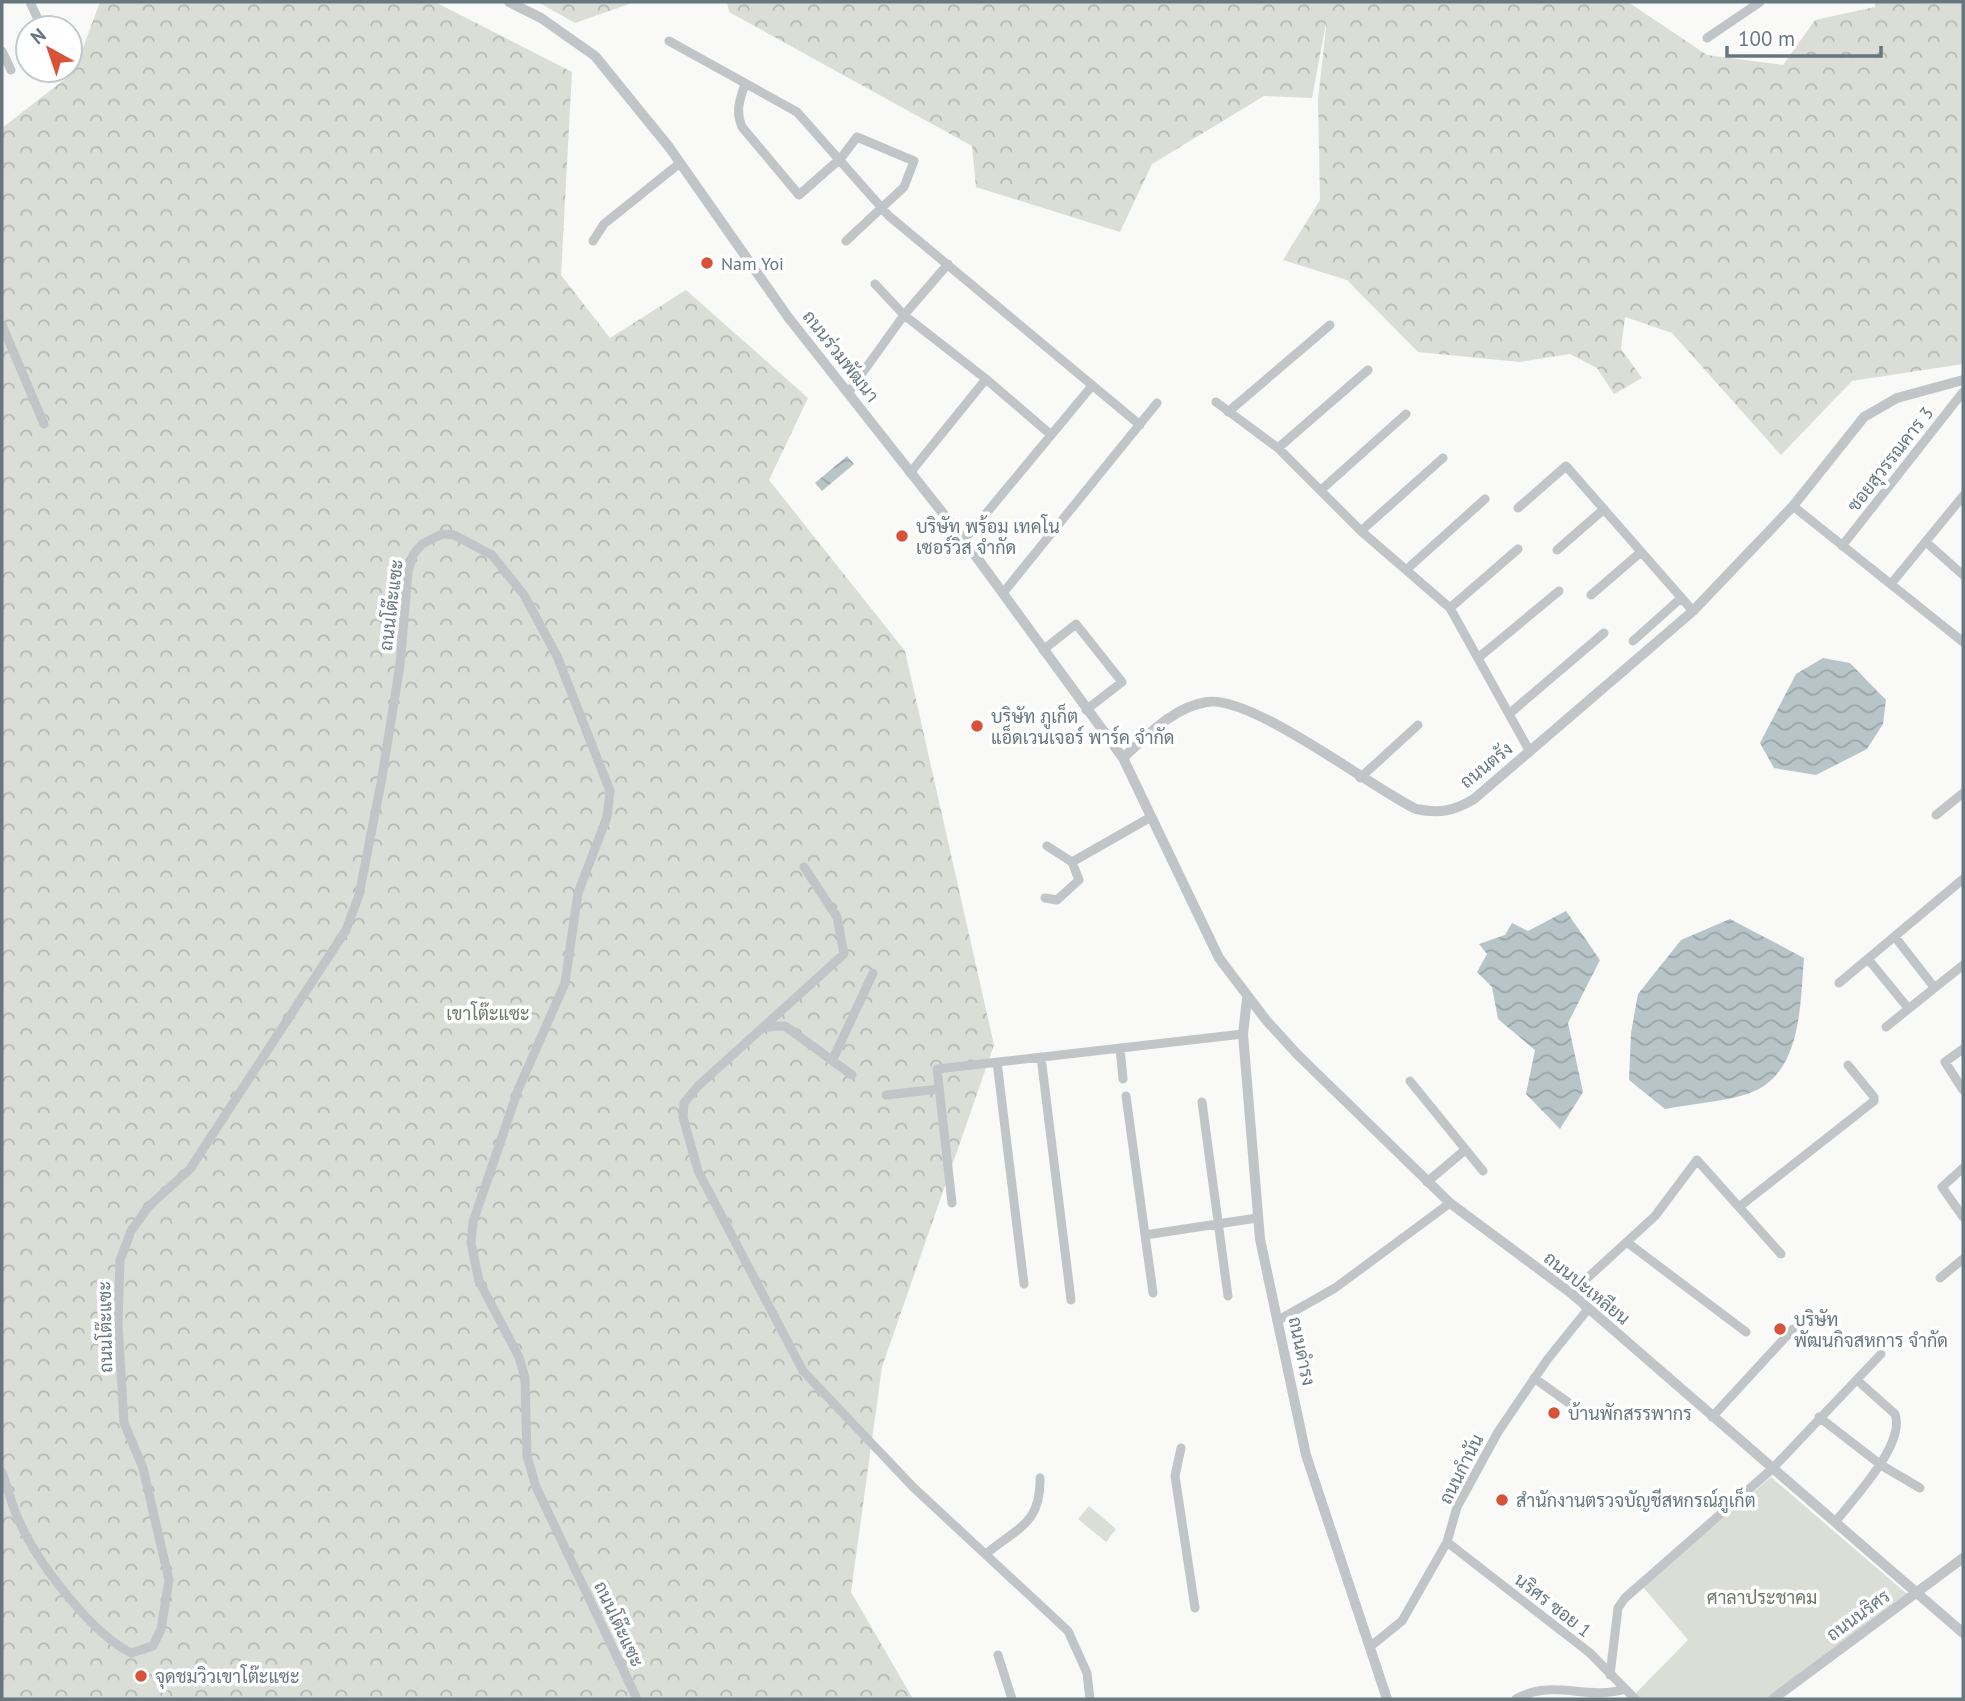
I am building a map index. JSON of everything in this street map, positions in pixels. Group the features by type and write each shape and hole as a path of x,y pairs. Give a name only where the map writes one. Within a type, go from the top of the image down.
{"street":[{"name":"ถนนร่วมพัฒนา","path":"509,2 541,18 595,57 680,163 788,317 964,540 1123,758"},
{"path":"1707,37 1760,2"},
{"path":"669,41 797,111 884,208 1091,387 1140,425"},
{"path":"2,51 11,70"},
{"path":"745,84 738,117 742,127 799,195 841,158 857,137 914,161 904,187 846,241"},
{"path":"593,241 604,224 680,163"},
{"path":"848,393 904,315 948,264"},
{"path":"875,284 904,315 986,379 1050,434"},
{"path":"2,325 44,424"},
{"path":"1228,412 1330,325"},
{"path":"1278,448 1368,370"},
{"path":"910,473 986,379"},
{"name":"ถนนตรัง","path":"1123,758 1160,724 1184,709 1205,702 1223,701 1272,723 1416,809 1447,812 1474,799 1693,611 1793,506 1851,432 1873,410 1911,393 1963,380"},
{"path":"964,540 1091,387"},
{"name":"ซอยสุวรรณคาร 3","path":"1842,545 1963,393"},
{"path":"1216,402 1278,448 1362,531 1450,608 1530,752"},
{"path":"1003,593 1157,403"},
{"path":"1321,489 1406,414"},
{"path":"1362,531 1443,458"},
{"path":"1518,508 1566,466 1693,611"},
{"path":"1891,584 1963,496"},
{"path":"1406,570 1485,499"},
{"path":"1793,506 1963,642"},
{"path":"1557,551 1604,509"},
{"name":"ถนนโต๊ะแซะ","path":"2,1472 20,1523 48,1568 81,1609 117,1646 131,1653 153,1646 160,1629 169,1580 143,1468 124,1423 118,1324 120,1260 131,1231 149,1206 190,1169 346,930 359,895 381,783 400,665 408,572 413,555 422,544 442,534 454,535 492,555 524,595 557,656 610,791 607,817 578,893 565,983 518,1090 472,1222 471,1243 479,1281 519,1357 525,1378 527,1456 536,1487 637,1699"},
{"path":"1926,542 1963,575"},
{"path":"1450,608 1518,549"},
{"path":"1591,595 1641,552"},
{"path":"1478,658 1559,591"},
{"path":"1633,641 1681,598"},
{"path":"1043,650 1076,624 1122,682 1086,710"},
{"path":"1509,714 1604,633"},
{"path":"1360,778 1418,725"},
{"path":"1123,758 1219,958 1247,999"},
{"path":"1936,815 1963,793"},
{"path":"1072,862 1151,817"},
{"path":"1045,898 1057,900 1079,880 1072,862 1047,846"},
{"path":"804,867 837,917 844,954 698,1086 684,1103 683,1117 698,1171 803,1371 913,1487 1068,1631 1087,1674 1090,1699"},
{"path":"1839,983 1963,879"},
{"path":"1895,937 1934,987"},
{"path":"1868,959 1908,1009"},
{"path":"1886,1027 1963,965"},
{"path":"833,1059 873,973"},
{"name":"ถนนดำรง","path":"1247,999 1243,1034 1257,1218 1277,1321 1306,1455 1387,1699"},
{"name":"ถนนปะเหลียน","path":"1247,999 1297,1054 1450,1203 1571,1293 1963,1633"},
{"path":"765,1027 785,1026 833,1059 852,1076"},
{"path":"952,1203 937,1069 1243,1034"},
{"path":"1120,1048 1123,1079"},
{"path":"1963,1049 1945,1062 1963,1090"},
{"path":"1041,1057 1071,1300"},
{"path":"997,1062 1024,1284"},
{"path":"1739,1207 1874,1101 1874,1097 1848,1066"},
{"path":"1410,1081 1483,1171"},
{"path":"886,1095 939,1089"},
{"path":"1126,1096 1153,1293"},
{"path":"1202,1102 1228,1296"},
{"path":"1427,1182 1465,1150"},
{"path":"1571,1293 1655,1216 1697,1160 1781,1254"},
{"path":"1963,1168 1942,1187 1963,1217"},
{"path":"1277,1321 1335,1288 1450,1203"},
{"path":"1145,1235 1257,1218"},
{"path":"1628,1243 1746,1332"},
{"path":"1940,1278 1963,1259"},
{"name":"ถนนกำนัน","path":"1371,1646 1402,1621 1447,1542 1457,1507 1498,1432 1534,1378 1588,1309"},
{"path":"1712,1417 1793,1329"},
{"path":"1611,1675 1618,1608 1625,1598 1772,1469 1881,1354"},
{"path":"1534,1378 1590,1418"},
{"path":"1836,1521 1881,1465 1897,1421 1889,1408 1857,1380"},
{"path":"1819,1417 1881,1465 1920,1488"},
{"path":"1181,1448 1175,1476 1195,1608"},
{"path":"986,1554 1032,1516 1040,1499 1040,1478"},
{"name":"นริศร ซอย 1","path":"1447,1542 1590,1653 1635,1699"},
{"name":"ถนนนริศร","path":"1773,1699 1963,1558"},
{"path":"998,1655 1012,1699"},
{"path":"1516,1699 1552,1689 1598,1694 1625,1689"}],"green space":[{"name":"เขาโต๊ะแซะ","path":"100,2 435,2 572,72 561,275 610,338 686,290 808,398 769,480 905,651 994,1045 882,1367 851,1592 913,1699 2,1699 2,128 59,84 84,84 84,45"},
{"path":"538,2 635,2 575,23"},
{"path":"727,2 1628,2 1707,55 1783,65 1815,20 1875,7 1875,2 1963,4 1963,364 1852,381 1781,455 1672,333 1625,317 1621,349 1642,378 1614,394 1597,368 1570,354 1520,362 1418,352 1347,280 1283,260 1320,200 1318,100 1327,18 1312,98 1264,96 1152,164 1120,232 976,187 972,146 729,12"},
{"name":"ศาลาประชาคม","path":"1771,1477 1907,1594 1768,1699 1640,1699 1635,1694 1688,1640 1643,1587"},
{"path":"1089,1506 1116,1529 1106,1542 1078,1519"}],"water":[{"path":"847,456 854,464 822,491 815,483"},
{"path":"1823,658 1850,663 1886,700 1883,724 1867,749 1816,775 1774,768 1760,743 1796,674"},
{"path":"1566,911 1600,960 1568,1023 1583,1092 1560,1129 1526,1094 1535,1050 1498,1019 1492,987 1477,972 1487,954 1479,944 1505,935 1512,923 1528,931"},
{"path":"1730,919 1804,958 1799,1018 1794,1038 1777,1074 1763,1086 1744,1095 1665,1109 1629,1080 1631,1033 1638,994 1681,940"}],"place":[{"name":"Nam Yoi","path":"707,263"},
{"name":"บริษัท พร้อม เทคโน เซอร์วิส จำกัด","path":"902,536"},
{"name":"บริษัท ภูเก็ต แอ็ดเวนเจอร์ พาร์ค จำกัด","path":"977,726"},
{"name":"บริษัท พัฒนกิจสหการ จำกัด","path":"1780,1329"},
{"name":"บ้านพักสรรพากร","path":"1554,1413"},
{"name":"สำนักงานตรวจบัญชีสหกรณ์ภูเก็ต","path":"1502,1500"},
{"name":"จุดชมวิวเขาโต๊ะแซะ","path":"141,1676"}]}
